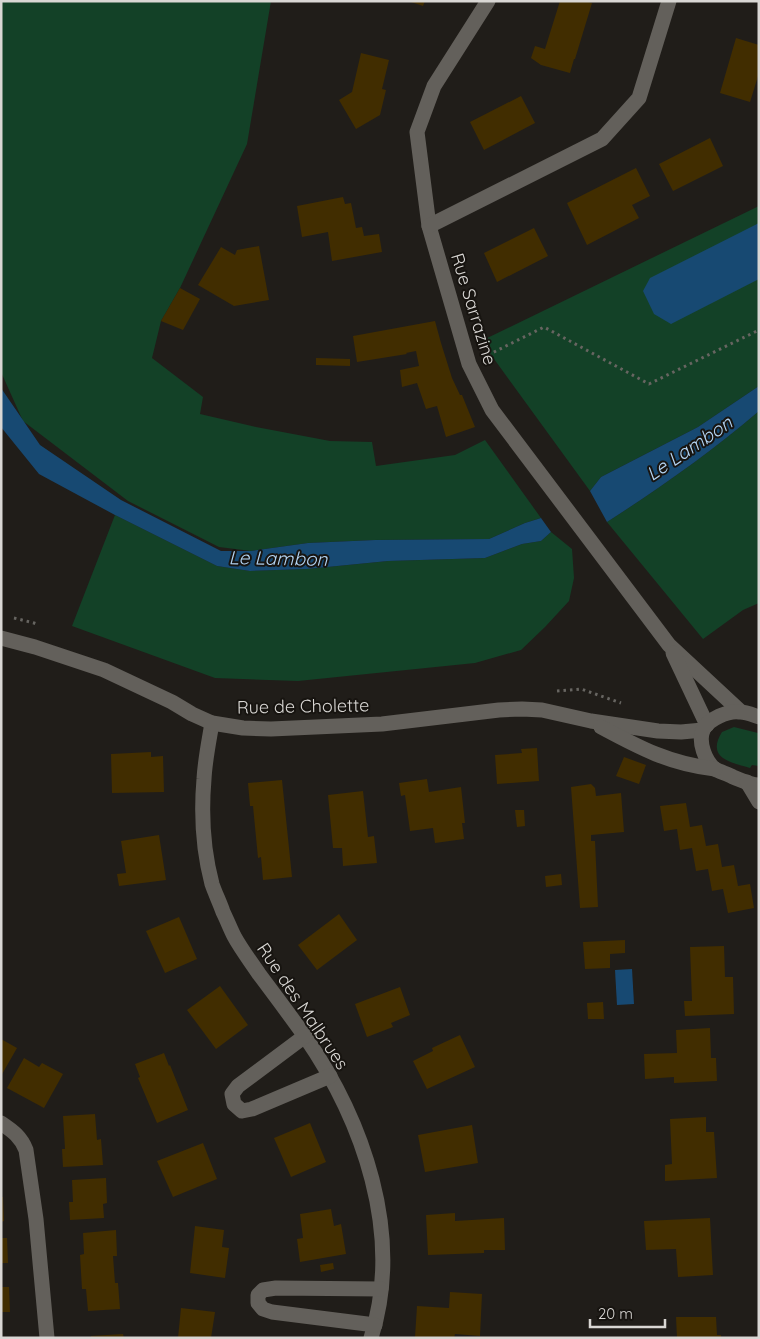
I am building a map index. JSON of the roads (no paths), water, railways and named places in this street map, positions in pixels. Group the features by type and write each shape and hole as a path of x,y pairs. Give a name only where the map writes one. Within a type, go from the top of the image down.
{"street":[{"name":"Rue Sarrazine","path":"488,1 434,86 416,132 429,226 469,364 492,410 669,645 740,711"},
{"path":"429,226 602,139 639,98 669,1"},
{"name":"Rue de Cholette","path":"1,638 104,670 212,723 243,728 271,730 382,724 522,709 542,710 591,721 658,731 681,732 705,728"},
{"name":"Rue Sarrazine","path":"669,645 705,728"},
{"path":"715,769 703,750 702,740 705,728 716,718 727,713 740,711 759,717"},
{"name":"Rue de Cholette","path":"591,721 636,746 669,760 715,769 753,784"},
{"name":"Rue des Malbrues","path":"212,723 204,778 203,836 212,885 234,936 249,960 305,1036 330,1076 360,1141 372,1181 380,1219 383,1258 381,1289 373,1332"},
{"path":"753,784 759,802"},
{"path":"305,1036 238,1086 232,1094 234,1104 242,1111 252,1109 330,1076"},
{"path":"1,1123 17,1134 26,1150 36,1219 47,1338"},
{"path":"373,1332 272,1312 263,1309 258,1303 258,1295 263,1290 276,1288 381,1289"}],"water":[{"path":"759,223 759,279 671,324 654,314 643,291 650,278"},
{"name":"Le Lambon","path":"759,386 759,411 685,469 607,522 590,491 601,477 698,427"},
{"name":"Le Lambon","path":"1,388 40,445 121,500 221,551 251,551 308,543 375,540 489,539 541,518 551,532 541,541 522,544 485,558 388,561 307,569 250,571 217,566 115,515 39,474 1,427"},
{"path":"632,969 634,1004 617,1005 615,970"}]}
